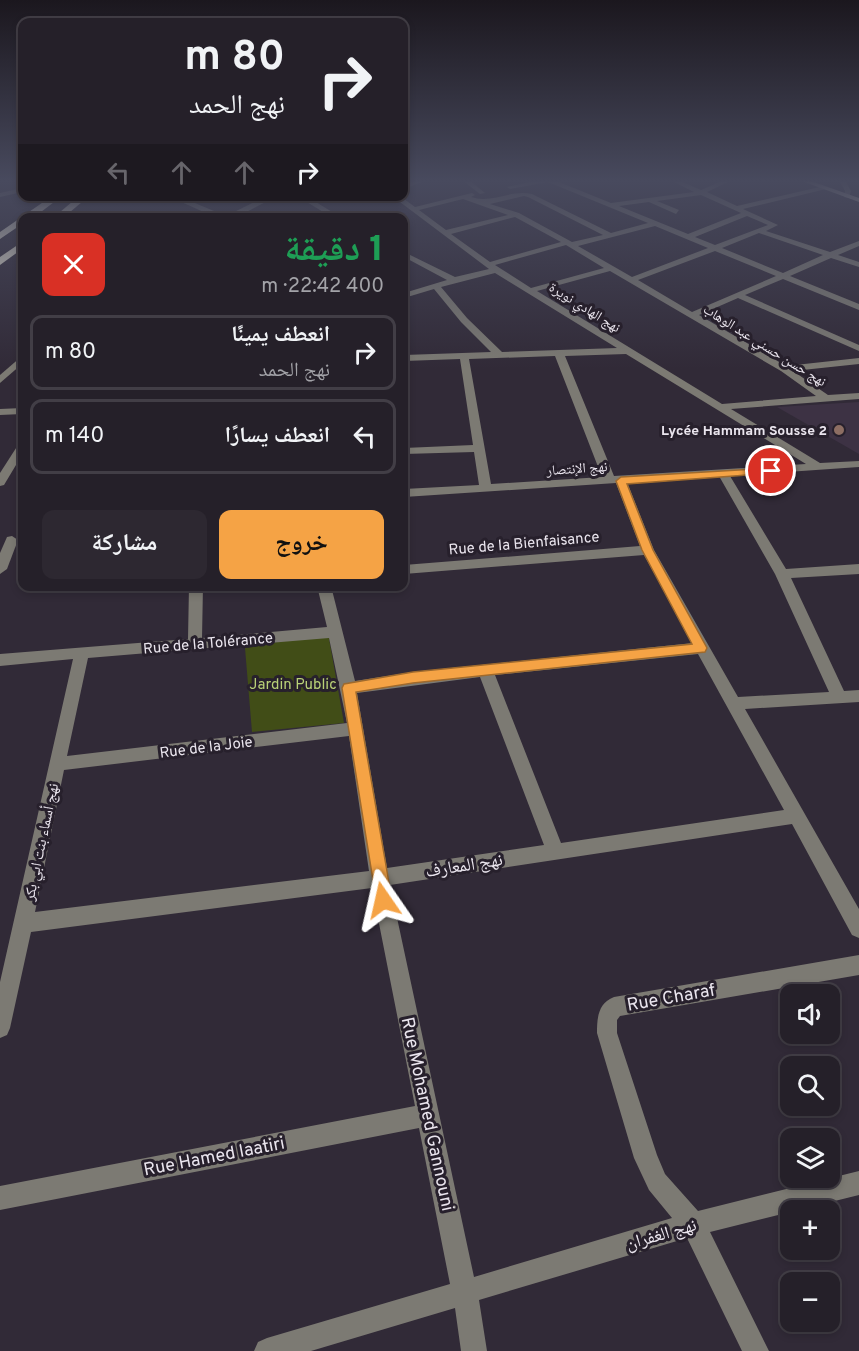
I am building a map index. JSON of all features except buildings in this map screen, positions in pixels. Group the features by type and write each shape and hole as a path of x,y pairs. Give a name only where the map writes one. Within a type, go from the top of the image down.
{"highway":[{"path":"0,262 18,249"}],"street":[{"name":"نهج الهادي نويرة","path":"458,243 529,291 718,407"},
{"path":"408,295 572,243"},
{"path":"699,243 858,306"},
{"path":"632,280 729,243"},
{"path":"795,243 859,266"},
{"path":"692,315 859,243"},
{"name":"نهج حسن حسني عبد الوهاب","path":"568,244 784,369 825,398"},
{"path":"408,257 454,280"},
{"path":"529,291 612,268"},
{"path":"436,286 464,320 500,356"},
{"path":"738,296 859,348"},
{"path":"408,358 628,351"},
{"path":"559,354 648,550 700,648 859,928"},
{"path":"464,356 486,489"},
{"path":"784,369 859,361"},
{"path":"0,362 18,362"},
{"path":"0,380 18,365"},
{"path":"718,407 859,396"},
{"path":"718,407 819,467"},
{"path":"0,412 18,411"},
{"path":"408,451 479,448"},
{"path":"0,482 18,453"},
{"name":"نهج الإنتصار","path":"408,493 859,464"},
{"path":"723,474 782,574 839,697"},
{"path":"0,569 12,540"},
{"name":"Rue de la Bienfaisance","path":"408,570 648,550"},
{"path":"782,574 859,569"},
{"path":"195,591 195,644"},
{"name":"Rue Mohamed Gannouni","path":"325,591 349,688 379,878 465,1293 474,1351"},
{"name":"Rue de la Tolérance","path":"0,660 335,632"},
{"path":"349,688 413,678 700,648"},
{"name":"نهج أسماء بنت ابي بكر","path":"1,1022 81,655"},
{"path":"484,670 555,851"},
{"path":"733,703 859,696"},
{"name":"Rue de la Joie","path":"58,764 355,729"},
{"name":"نهج المعارف","path":"24,923 379,878 796,816"},
{"name":"Rue Charaf","path":"693,1224 657,1182 646,1158 607,1033 607,1017 614,1007 859,965"},
{"name":"Rue Hamed laatiri","path":"0,1198 428,1114"},
{"name":"نهج الغفران","path":"267,1351 693,1224 859,1183"},
{"path":"693,1224 756,1351"}],"shaded area":[{"name":"Lycée Hammam Sousse 2","path":"859,402 859,454 777,407"}],"green space":[{"name":"Jardin Public","path":"328,633 344,723 252,732 245,648"}],"place":[{"name":"Lycée Hammam Sousse 2","path":"839,430"}],"route":[{"path":"383,900 349,688 413,678 700,648 648,550 621,481 771,471"}]}
